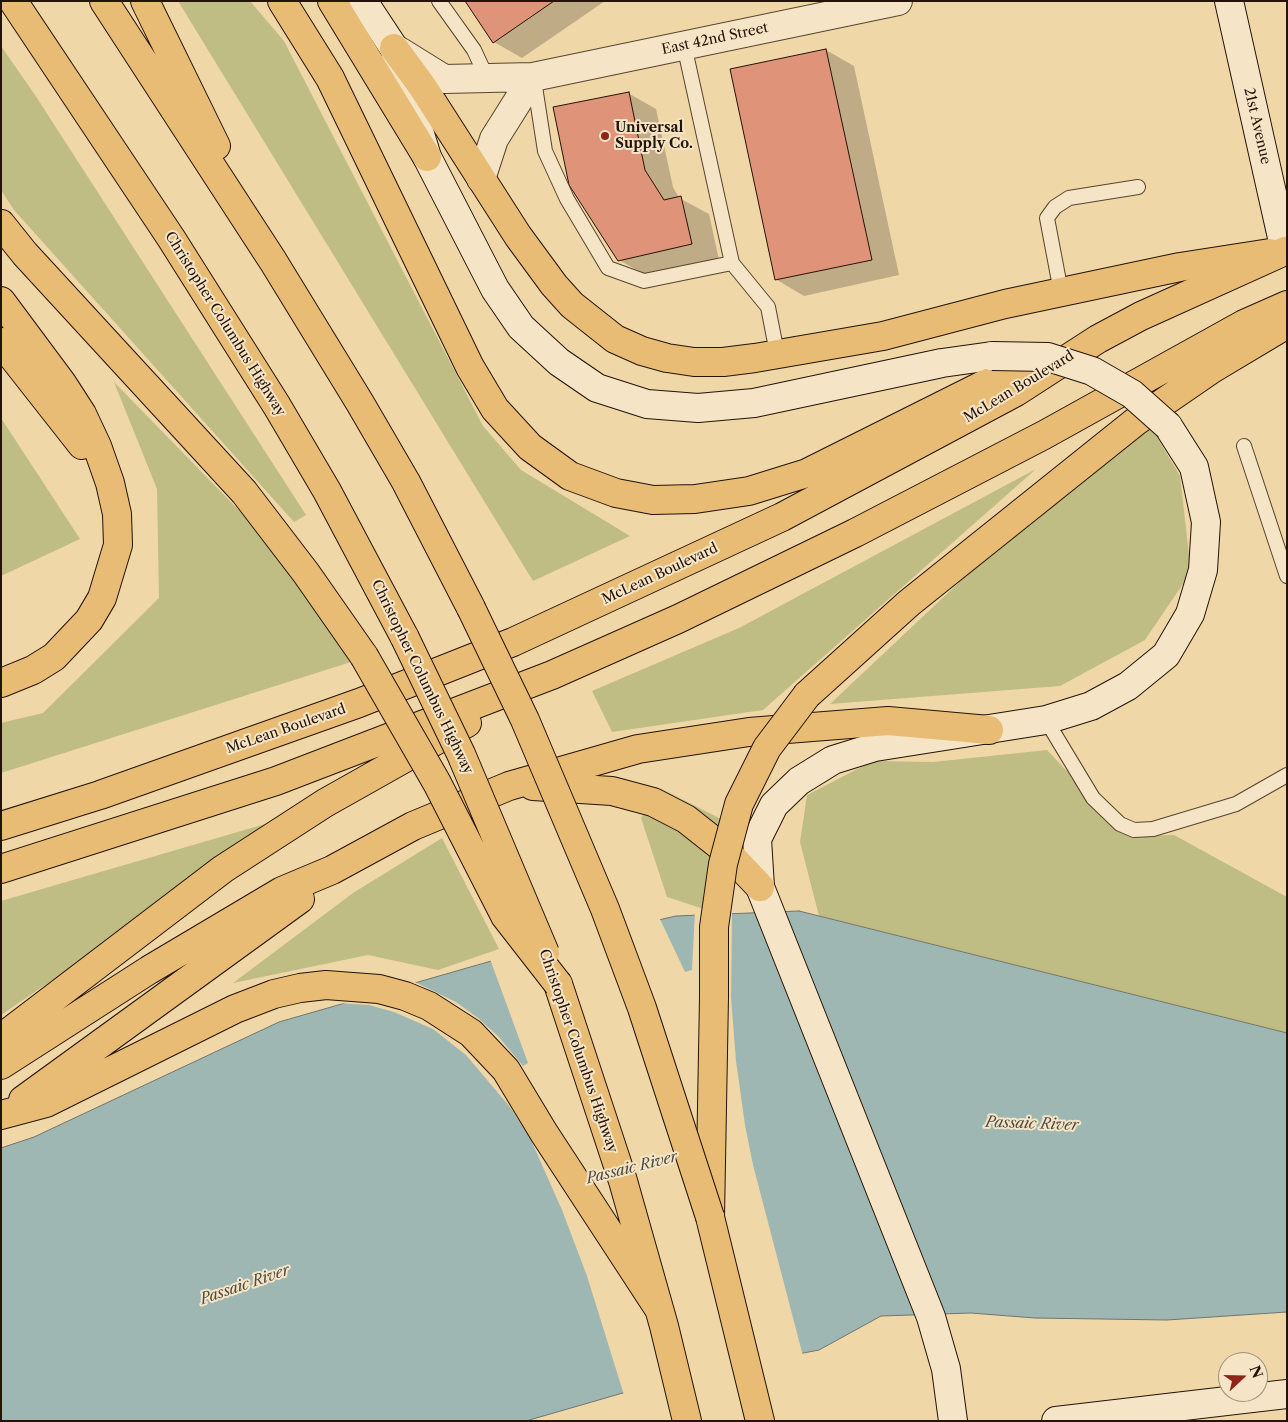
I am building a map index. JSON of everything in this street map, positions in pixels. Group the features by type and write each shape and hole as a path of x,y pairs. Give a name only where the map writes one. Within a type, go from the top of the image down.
{"main road":[{"path":"104,1 273,261 402,474 471,608 536,745 605,909 642,1008 710,1217 732,1300 760,1421"},
{"path":"145,1 273,261"},
{"path":"272,1 304,36"},
{"path":"282,1 330,78 470,368 495,409 530,447 570,476 616,494 654,500 695,499 749,491 807,474 983,385 1098,339"},
{"path":"332,1 427,157 495,289 521,327 559,362 597,388 620,397 647,404 698,408 754,403 942,363 992,356 1048,357 1092,371 1132,394 1168,426 1194,467 1206,522 1203,570 1190,614 1166,655 1128,686 1091,706 1046,720 875,747 833,760 799,781 774,805 758,839 760,887 940,1344 953,1421"},
{"path":"363,1 422,86 518,236 554,285 572,305 616,339 642,351 694,362 723,362 777,354 883,336 1005,304 1180,266 1286,251"},
{"name":"East 42nd Street","path":"394,48 444,79 533,77 898,1"},
{"name":"21st Avenue","path":"1229,1 1286,251"},
{"name":"Christopher Columbus Highway","path":"14,3 170,238 277,406 327,491 405,638 465,763 558,984 618,1164 659,1309 687,1421"},
{"path":"394,48 427,157"},
{"path":"481,179 494,139 533,77"},
{"path":"1,224 25,254 244,492 306,573 364,656 436,783 505,916 558,984"},
{"name":"McLean Boulevard","path":"1,826 100,795 359,703 522,638 782,517 1016,392 1098,339 1209,284 1286,251"},
{"path":"1,301 82,414 97,446 110,483 117,514 118,546 102,598 89,620 54,657 33,670 1,683"},
{"path":"1,869 276,781 552,675 678,619 846,538 1044,435 1221,337 1287,305"},
{"path":"710,1217 714,927 724,864 739,804 767,748 806,695 909,603 1136,422 1212,369 1287,324"},
{"path":"1,342 47,399 110,483"},
{"path":"1,1038 172,906 265,841 325,803 552,675"},
{"path":"1,1065 149,970 282,891 332,870 413,826 509,786 638,749 749,732 888,721 989,730"},
{"path":"509,786 612,791 653,802 686,819 724,849 760,887"},
{"path":"4,1114 291,906 332,870"},
{"path":"4,1114 46,1103 235,1009 300,988 326,985 353,986 405,996 451,1019 471,1033 506,1070 659,1309"},
{"path":"1056,1421 1136,1416 1287,1394"}],"lane":[{"path":"439,1 474,50 487,78"},
{"path":"684,45 732,263 768,306 777,354"},
{"path":"533,77 546,151 567,199 608,268 644,281 732,263"},
{"path":"1061,292 1047,218 1055,207 1069,198 1138,187"},
{"path":"1244,446 1287,576"},
{"path":"1046,720 1093,798 1120,824 1134,830 1153,829 1236,804 1287,775"}],"shaded area":[{"path":"178,1 250,1 284,41 483,426 521,470 630,536 533,581"},
{"path":"1,46 35,95 306,515 294,522 14,210 1,190"},
{"path":"114,382 260,532 351,662 1,773 1,723 43,713 159,598 157,489"},
{"path":"1,418 80,539 1,576"},
{"path":"1150,425 1180,476 1191,572 1145,640 1060,686 830,704 1001,543"},
{"path":"1036,469 763,710 612,732 592,691 739,628"},
{"path":"1047,750 1128,836 1174,835 1287,897 1287,1033 819,916 800,842 807,795 873,761 933,762"},
{"path":"660,788 721,819 707,910 667,897 641,818"},
{"path":"265,824 67,970 1,1015 1,901"},
{"path":"442,838 499,949 438,970 368,955 233,983 353,893"}],"water":[{"name":"Passaic River","path":"799,911 1287,1033 1287,1312 1167,1320 1035,1318 971,1313 881,1316 819,1350 678,1377 526,1421 1,1421 1,1148 34,1137 279,1022 540,947 676,916"}],"pier":[{"path":"732,911 731,998 736,1061 745,1125 753,1165 803,1356 679,1379 624,1395 587,1276 562,1210 530,1138 510,1107 466,1055 433,1029 394,1012 369,1005 336,1003 413,981 456,1002 478,1018 498,1036 523,1066 528,1063 490,959 540,945 659,917 685,972 692,970 695,912"}],"building":[{"path":"465,1 554,1 493,43"},
{"path":"826,49 872,260 775,280 730,69"},
{"path":"629,92 645,170 664,200 681,196 692,244 618,261 569,185 553,107"}],"place":[{"name":"Universal Supply Co.","path":"605,136"}]}
